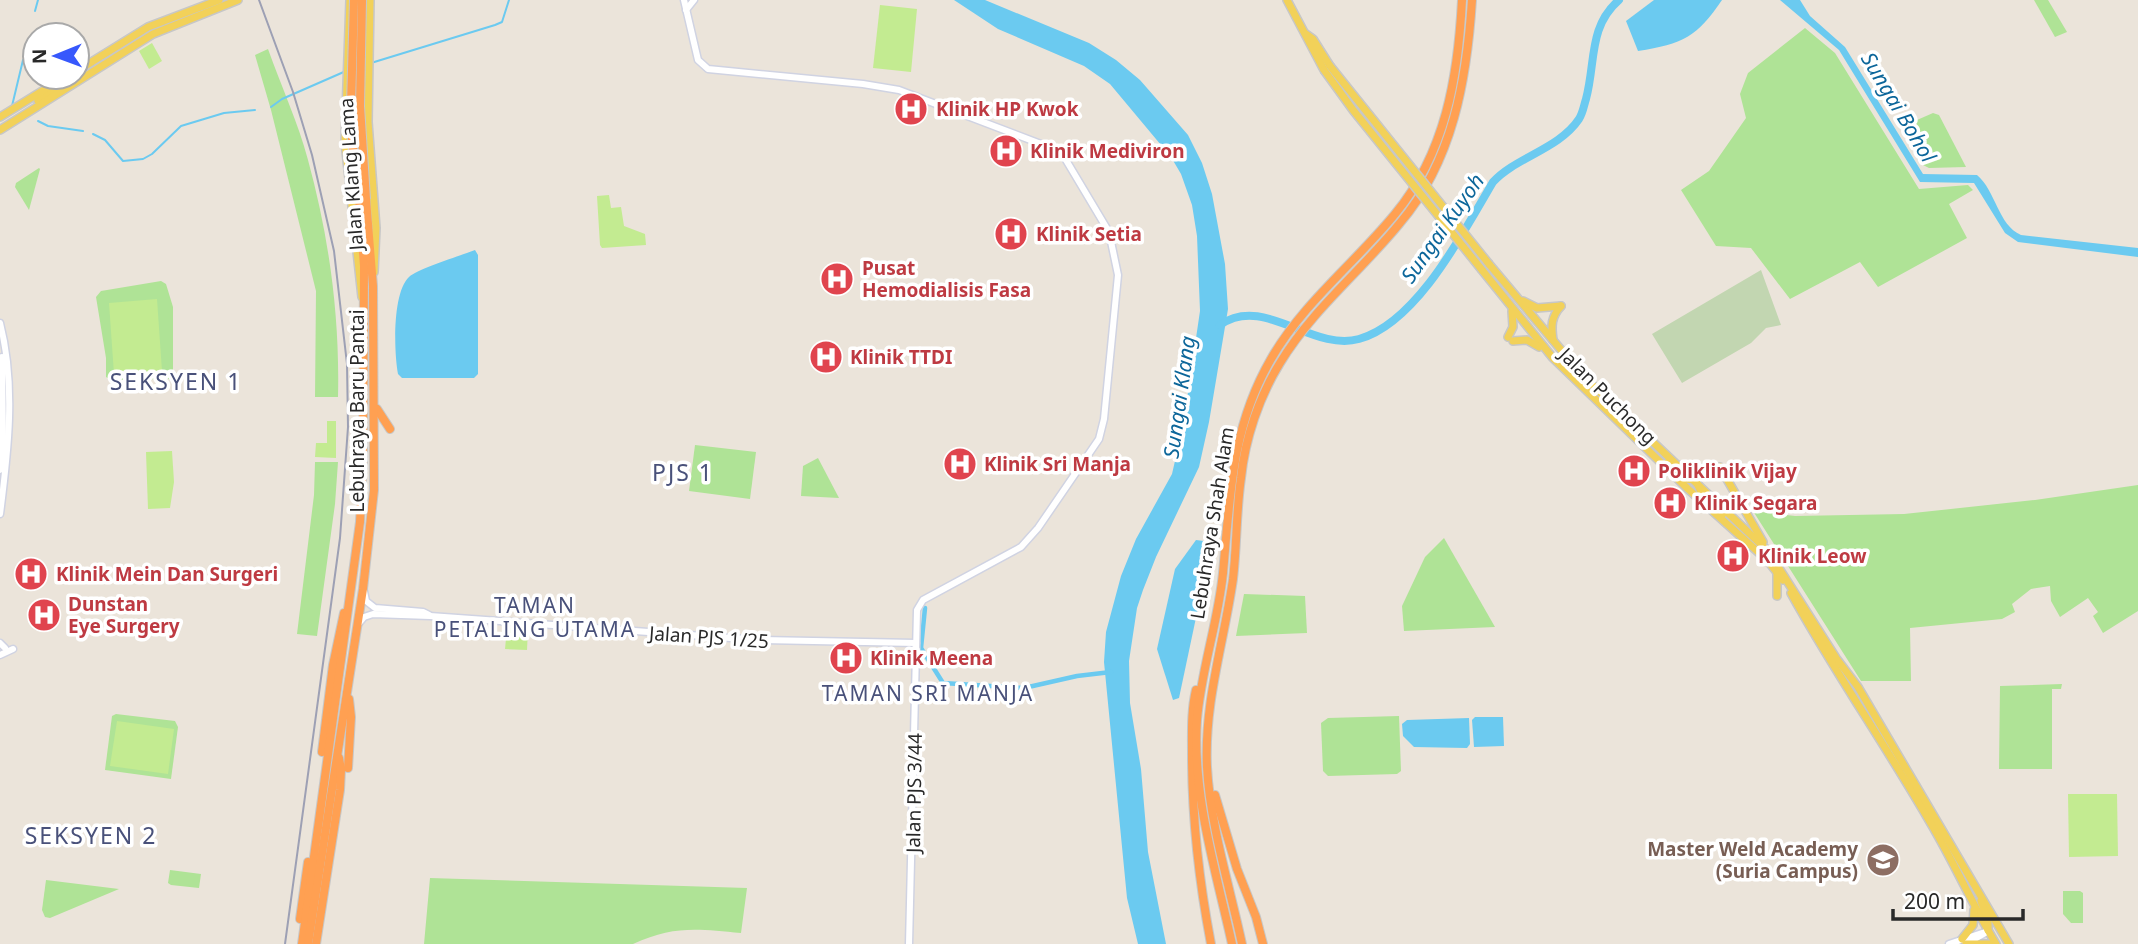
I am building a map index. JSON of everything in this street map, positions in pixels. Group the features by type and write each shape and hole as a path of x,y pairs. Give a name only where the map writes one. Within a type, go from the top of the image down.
{"highway":[{"name":"Lebuhraya Baru Pantai","path":"308,944 358,625 374,490 373,286 363,200 352,139 350,0"},
{"name":"Lebuhraya Baru Pantai","path":"298,943 360,522 364,266 360,117 362,0"},
{"name":"Lebuhraya Shah Alam","path":"1242,944 1213,813 1207,768 1210,694 1233,579 1244,458 1264,394 1303,314 1397,212 1425,166 1442,128 1451,99 1462,0"},
{"name":"Lebuhraya Shah Alam","path":"1232,944 1198,780 1197,723 1205,664 1223,578 1231,477 1239,435 1255,391 1290,339 1401,222 1432,173 1460,103 1468,56 1472,0"},
{"path":"374,403 381,419 390,429"},
{"path":"298,943 333,665 353,583"},
{"path":"1205,664 1193,701 1192,772 1200,887 1211,944"},
{"path":"348,686 351,717 348,768"},
{"path":"316,944 340,790 341,770 337,752"},
{"path":"1207,768 1263,944"}],"main road":[{"path":"91,66 162,26 219,0"},
{"path":"0,128 162,26 238,0"},
{"name":"Jalan Klang Lama","path":"350,0 345,142 363,305"},
{"path":"684,0 700,63 708,69 900,90 1054,149 1063,155 1109,232 1118,283 1104,419 1099,439 1031,537 1021,547 923,600 917,610 916,630 904,642 916,655"},
{"path":"687,10 694,0"},
{"name":"Jalan Puchong","path":"1287,0 1353,110 1485,267 1516,297 1583,376 1768,551 1836,658 1858,687 1980,893 2007,944"},
{"path":"349,12 359,3 370,4"},
{"name":"Jalan Klang Lama","path":"370,4 370,155 376,228 373,286"},
{"path":"91,69 100,66"},
{"path":"0,117 47,91"},
{"path":"0,128 53,91"},
{"name":"Jalan Puchong","path":"1485,267 1511,307 1553,358 1647,450 1767,560 1777,573 1931,823 1996,944"},
{"path":"1516,297 1537,308 1561,306 1554,313 1552,321 1553,341"},
{"path":"1511,307 1514,323 1511,339 1532,341 1553,358"},
{"path":"0,323 7,364 9,434 0,514"},
{"path":"0,345 4,422 0,470"},
{"path":"1647,450 1686,479 1695,480 1703,496 1746,534 1767,560"},
{"path":"1678,464 1716,469 1768,551"},
{"path":"1777,573 1777,596"},
{"name":"Jalan PJS 1/25","path":"363,589 366,601 375,608 424,612 430,616"},
{"name":"Jalan PJS 1/25","path":"358,625 364,617 373,614 758,640 916,643"},
{"name":"Jalan PJS 3/44","path":"909,944 916,630"},
{"path":"0,655 6,647"},
{"path":"1980,893 1988,920 1988,931"},
{"path":"1965,942 1973,925 1972,902"},
{"path":"1965,942 1988,931 1995,933 2007,944"},
{"path":"1949,944 1989,944"}],"green space":[{"path":"2034,0 2048,0 2067,32 2055,37"},
{"path":"880,5 917,9 911,72 873,68"},
{"path":"1805,28 1835,53 1919,189 1968,185 1973,190 1949,204 1967,238 1878,287 1860,262 1790,299 1751,248 1716,246 1681,190 1709,171 1746,118 1740,94 1748,73"},
{"path":"152,43 162,61 149,69 139,51"},
{"path":"268,49 304,146 322,218 335,307 338,397 315,397 316,291 255,55"},
{"path":"1933,113 1939,115 1966,167 1929,168 1923,165 1901,127"},
{"path":"39,168 29,210 15,187 16,183"},
{"path":"609,195 611,208 621,207 624,226 645,234 646,245 602,248 597,196"},
{"path":"1761,270 1781,325 1766,328 1751,343 1682,383 1652,334"},
{"path":"161,281 166,284 173,307 173,376 170,379 111,380 106,377 106,358 96,297 101,291"},
{"path":"157,299 162,371 114,374 109,303"},
{"path":"327,421 336,421 336,458 315,457 316,443 327,443"},
{"path":"695,445 756,452 750,499 689,491"},
{"path":"172,451 174,482 170,508 148,509 146,452"},
{"path":"818,458 839,498 801,496 803,466"},
{"path":"315,462 338,462 317,636 297,634 314,495"},
{"path":"2138,485 2138,611 2103,633 2093,616 2098,612 2088,598 2060,617 2051,601 2050,586 2031,589 2012,604 2015,612 2002,619 1910,628 1911,681 1861,681 1753,511 1795,516 1904,514 2035,500"},
{"path":"1444,538 1495,627 1404,631 1402,606 1425,557"},
{"path":"1244,594 1305,596 1307,633 1236,636"},
{"path":"507,628 528,629 527,650 505,649"},
{"path":"2062,684 2061,689 2052,689 2052,769 1999,769 2000,686"},
{"path":"116,714 175,721 178,727 171,779 105,770 112,716"},
{"path":"1399,716 1401,771 1397,774 1328,776 1323,771 1321,723 1328,718"},
{"path":"117,721 174,729 168,774 110,766"},
{"path":"2068,794 2117,794 2118,856 2069,857"},
{"path":"170,870 201,874 199,888 171,885 168,883"},
{"path":"430,878 747,888 741,933 674,931 633,944 424,944"},
{"path":"46,880 119,889 50,918 45,917 42,910"},
{"path":"2063,891 2083,893 2083,923 2071,923 2063,914"}],"water":[{"path":"954,0 985,0 1089,43 1116,60 1140,80 1188,135 1202,163 1212,194 1225,264 1228,309 1209,422 1199,467 1143,590 1137,608 1129,661 1130,703 1141,769 1148,852 1166,944 1138,944 1127,898 1104,662 1106,632 1121,576 1136,539 1172,474 1183,426 1200,311 1197,236 1192,205 1181,174 1171,157 1110,84 1084,66 998,29"},
{"path":"1654,0 1722,0 1705,23 1688,37 1678,42 1638,51 1626,21"},
{"path":"1780,0 1800,0 1810,16 1845,47 1923,174 1977,175 1989,190 2007,224 2021,235 2138,248 2138,257 2018,242 2005,233 1974,183 1920,182 1839,50"},
{"path":"475,250 478,255 478,374 474,378 402,378 398,374 395,338 397,309 403,285 409,277 421,270"},
{"path":"1196,540 1212,542 1179,698 1173,700 1157,649 1175,569"},
{"path":"1475,717 1503,717 1504,746 1474,747 1472,720"},
{"path":"1469,718 1470,744 1467,748 1414,747 1403,736 1402,724 1407,720"}],"waterway":[{"path":"35,11 38,0"},
{"path":"371,63 502,22 509,0"},
{"name":"Sungai Kuyoh","path":"1220,325 1237,317 1254,316 1341,341 1359,339 1380,330 1400,315 1437,273 1493,182 1502,173 1560,138 1579,119 1589,85 1598,33 1609,10 1619,0"},
{"path":"12,106 21,68"},
{"path":"271,107 282,99 346,71"},
{"path":"93,134 105,140 123,161 143,159 152,154 181,126 224,113 255,110"},
{"path":"38,121 48,126 83,131"},
{"path":"925,608 921,648 943,683 1024,688 1077,676 1111,672"}],"railway":[{"path":"259,0 293,92 312,155 334,251 347,364 348,427 340,538 285,944"}],"place":[{"name":"Klinik HP Kwok","path":"911,109"},
{"name":"Klinik Mediviron","path":"1006,151"},
{"name":"Klinik Setia","path":"1011,234"},
{"name":"Pusat Hemodialisis Fasa","path":"837,279"},
{"name":"Klinik TTDI","path":"826,357"},
{"name":"Klinik Sri Manja","path":"960,464"},
{"name":"Poliklinik Vijay","path":"1634,471"},
{"name":"Klinik Segara","path":"1670,503"},
{"name":"Klinik Leow","path":"1733,556"},
{"name":"Klinik Mein Dan Surgeri","path":"31,574"},
{"name":"Dunstan Eye Surgery","path":"44,615"},
{"name":"Klinik Meena","path":"846,658"},
{"name":"Master Weld Academy (Suria Campus)","path":"1883,860"}],"district":[{"name":"SEKSYEN 1","path":"176,381"},
{"name":"PJS 1","path":"683,472"},
{"name":"TAMAN PETALING UTAMA","path":"535,617"},
{"name":"TAMAN SRI MANJA","path":"928,693"},
{"name":"SEKSYEN 2","path":"91,835"}],"water label":[{"name":"Sungai Bohol","path":"1899,107"},
{"name":"Sungai Klang","path":"1179,397"}]}
